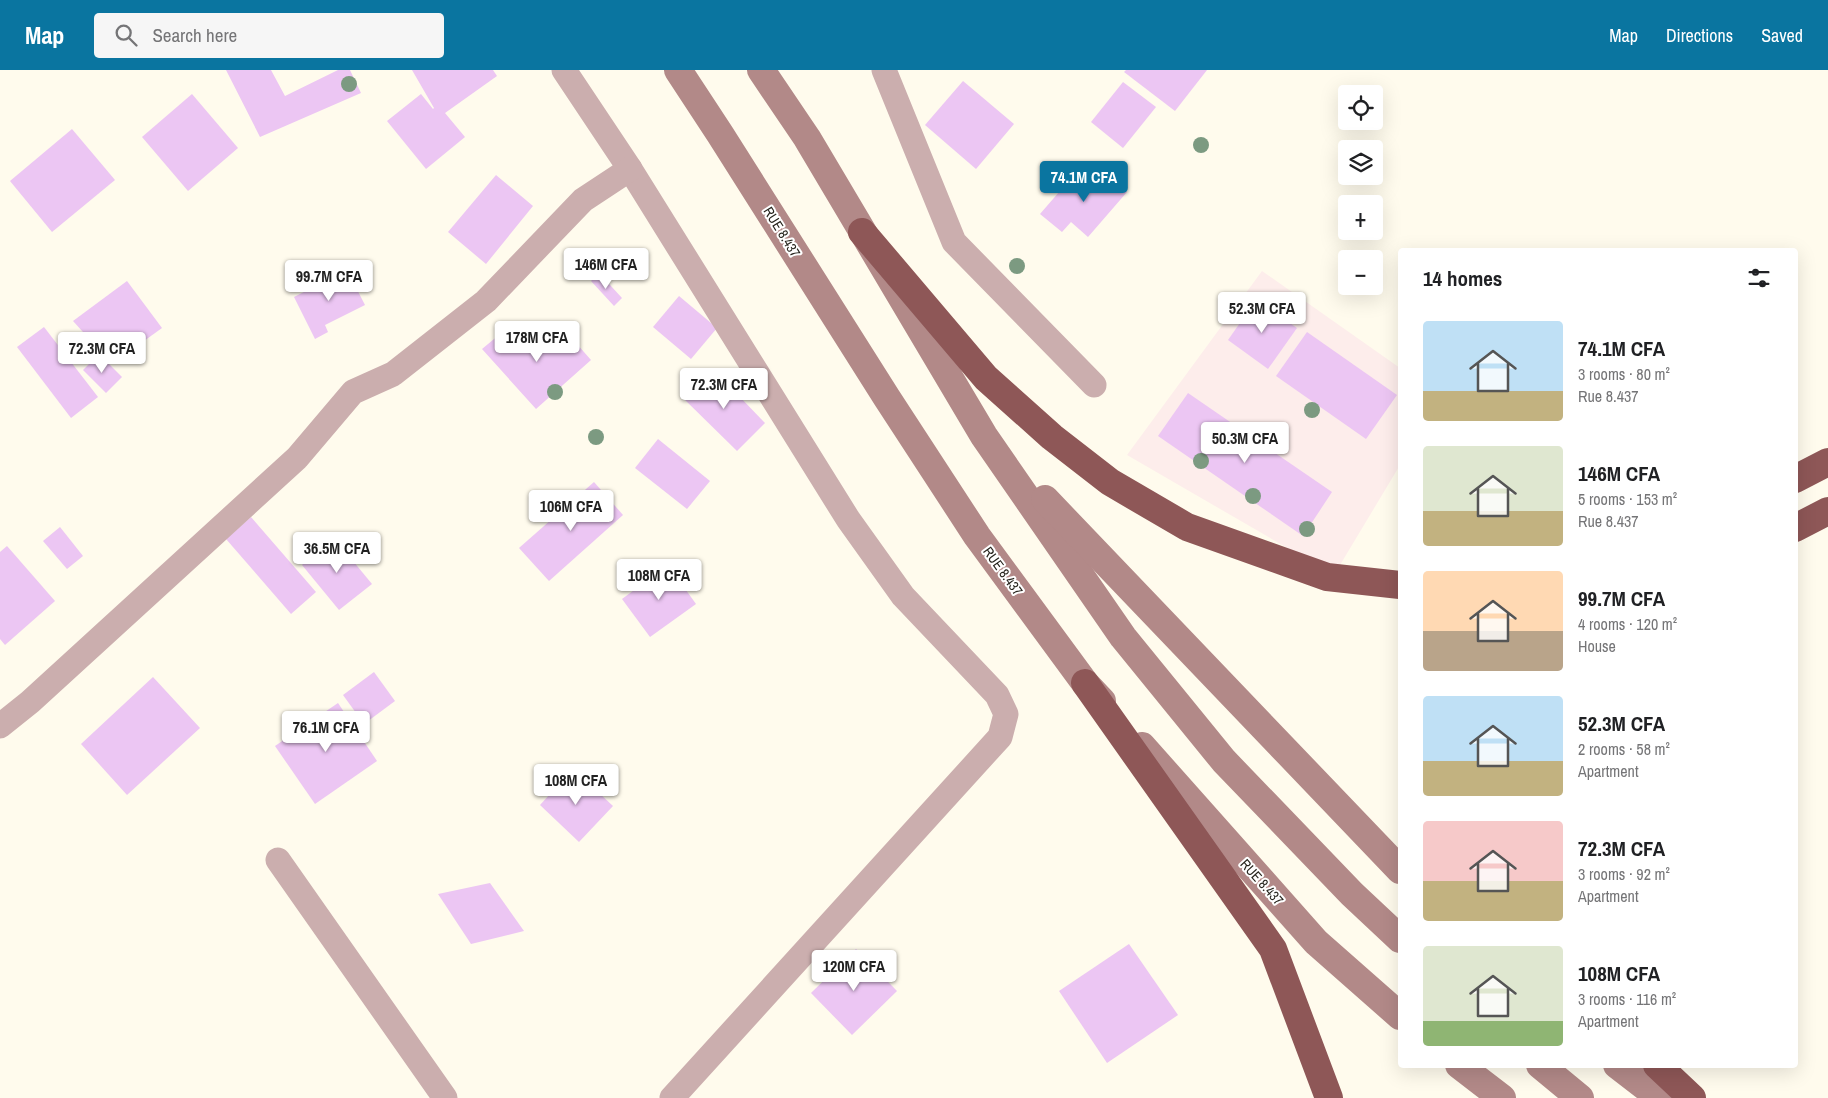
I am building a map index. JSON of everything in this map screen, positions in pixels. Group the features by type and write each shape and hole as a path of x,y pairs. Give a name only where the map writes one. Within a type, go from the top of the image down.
{"highway":[{"path":"862,232 986,378 1052,437 1110,482 1187,527 1327,577 1398,585"},
{"path":"1798,477 1828,462"},
{"path":"1798,526 1828,511"},
{"path":"1085,683 1273,950 1329,1098"},
{"path":"1660,1068 1692,1098"}],"main road":[{"name":"RUE 8.437","path":"678,70 977,536 1085,683 1316,942 1398,1014"},
{"path":"761,70 807,138 984,436 1123,637 1224,761 1352,894 1398,937"},
{"path":"984,436 1398,868"},
{"path":"1457,1068 1488,1098"},
{"path":"1463,1068 1502,1098"},
{"path":"1544,1068 1580,1098"},
{"path":"1621,1068 1660,1098"}],"street":[{"path":"564,70 630,169 848,519 903,596 997,695 1006,714 1000,737 672,1098"},
{"path":"884,70 954,242 1094,385"},
{"path":"0,726 30,702 297,458 353,392 393,374 486,301 583,200 630,169"},
{"path":"278,860 446,1098"}],"shaded area":[{"path":"1262,271 1398,367 1398,468 1334,575 1127,455"}],"building":[{"path":"226,70 271,70 285,96 338,70 350,70 361,93 260,137"},
{"path":"412,70 493,70 497,76 445,113 465,137 426,169 387,121 421,94 434,108"},
{"path":"1126,70 1207,70 1175,111 1124,72"},
{"path":"963,81 1014,124 976,169 925,125"},
{"path":"1123,82 1156,107 1123,148 1091,122"},
{"path":"192,94 238,148 188,191 142,137"},
{"path":"72,129 115,180 52,232 10,181"},
{"path":"1079,169 1094,182 1103,171 1127,192 1088,237 1071,222 1062,232 1040,214"},
{"path":"496,175 533,206 486,264 448,232"},
{"path":"347,270 365,305 325,325 328,332 315,339 294,297"},
{"path":"599,273 622,298 614,306 591,281"},
{"path":"127,281 162,328 112,364 73,321"},
{"path":"679,296 717,328 691,359 653,327"},
{"path":"1256,300 1297,328 1268,369 1228,340"},
{"path":"512,324 533,351 562,327 591,360 536,409 482,349"},
{"path":"44,327 98,397 71,418 17,347"},
{"path":"1307,332 1397,395 1366,439 1276,376"},
{"path":"99,354 122,377 106,393 83,370"},
{"path":"713,369 765,423 737,451 683,398"},
{"path":"1188,393 1332,492 1303,536 1158,436"},
{"path":"658,439 710,481 687,509 635,468"},
{"path":"594,482 623,515 549,581 519,548"},
{"path":"251,517 316,592 291,614 226,539"},
{"path":"60,527 83,556 67,569 43,541"},
{"path":"334,538 372,584 339,610 302,565"},
{"path":"7,546 55,601 5,645 0,639 0,552"},
{"path":"668,565 696,604 650,637 622,599"},
{"path":"374,672 395,701 364,724 343,695"},
{"path":"153,677 200,728 127,795 81,744"},
{"path":"338,703 377,761 315,804 275,746"},
{"path":"573,769 613,806 579,842 540,805"},
{"path":"490,883 524,931 471,944 438,894"},
{"path":"1129,944 1178,1015 1107,1063 1059,991"},
{"path":"856,949 897,991 852,1035 811,993"}]}
